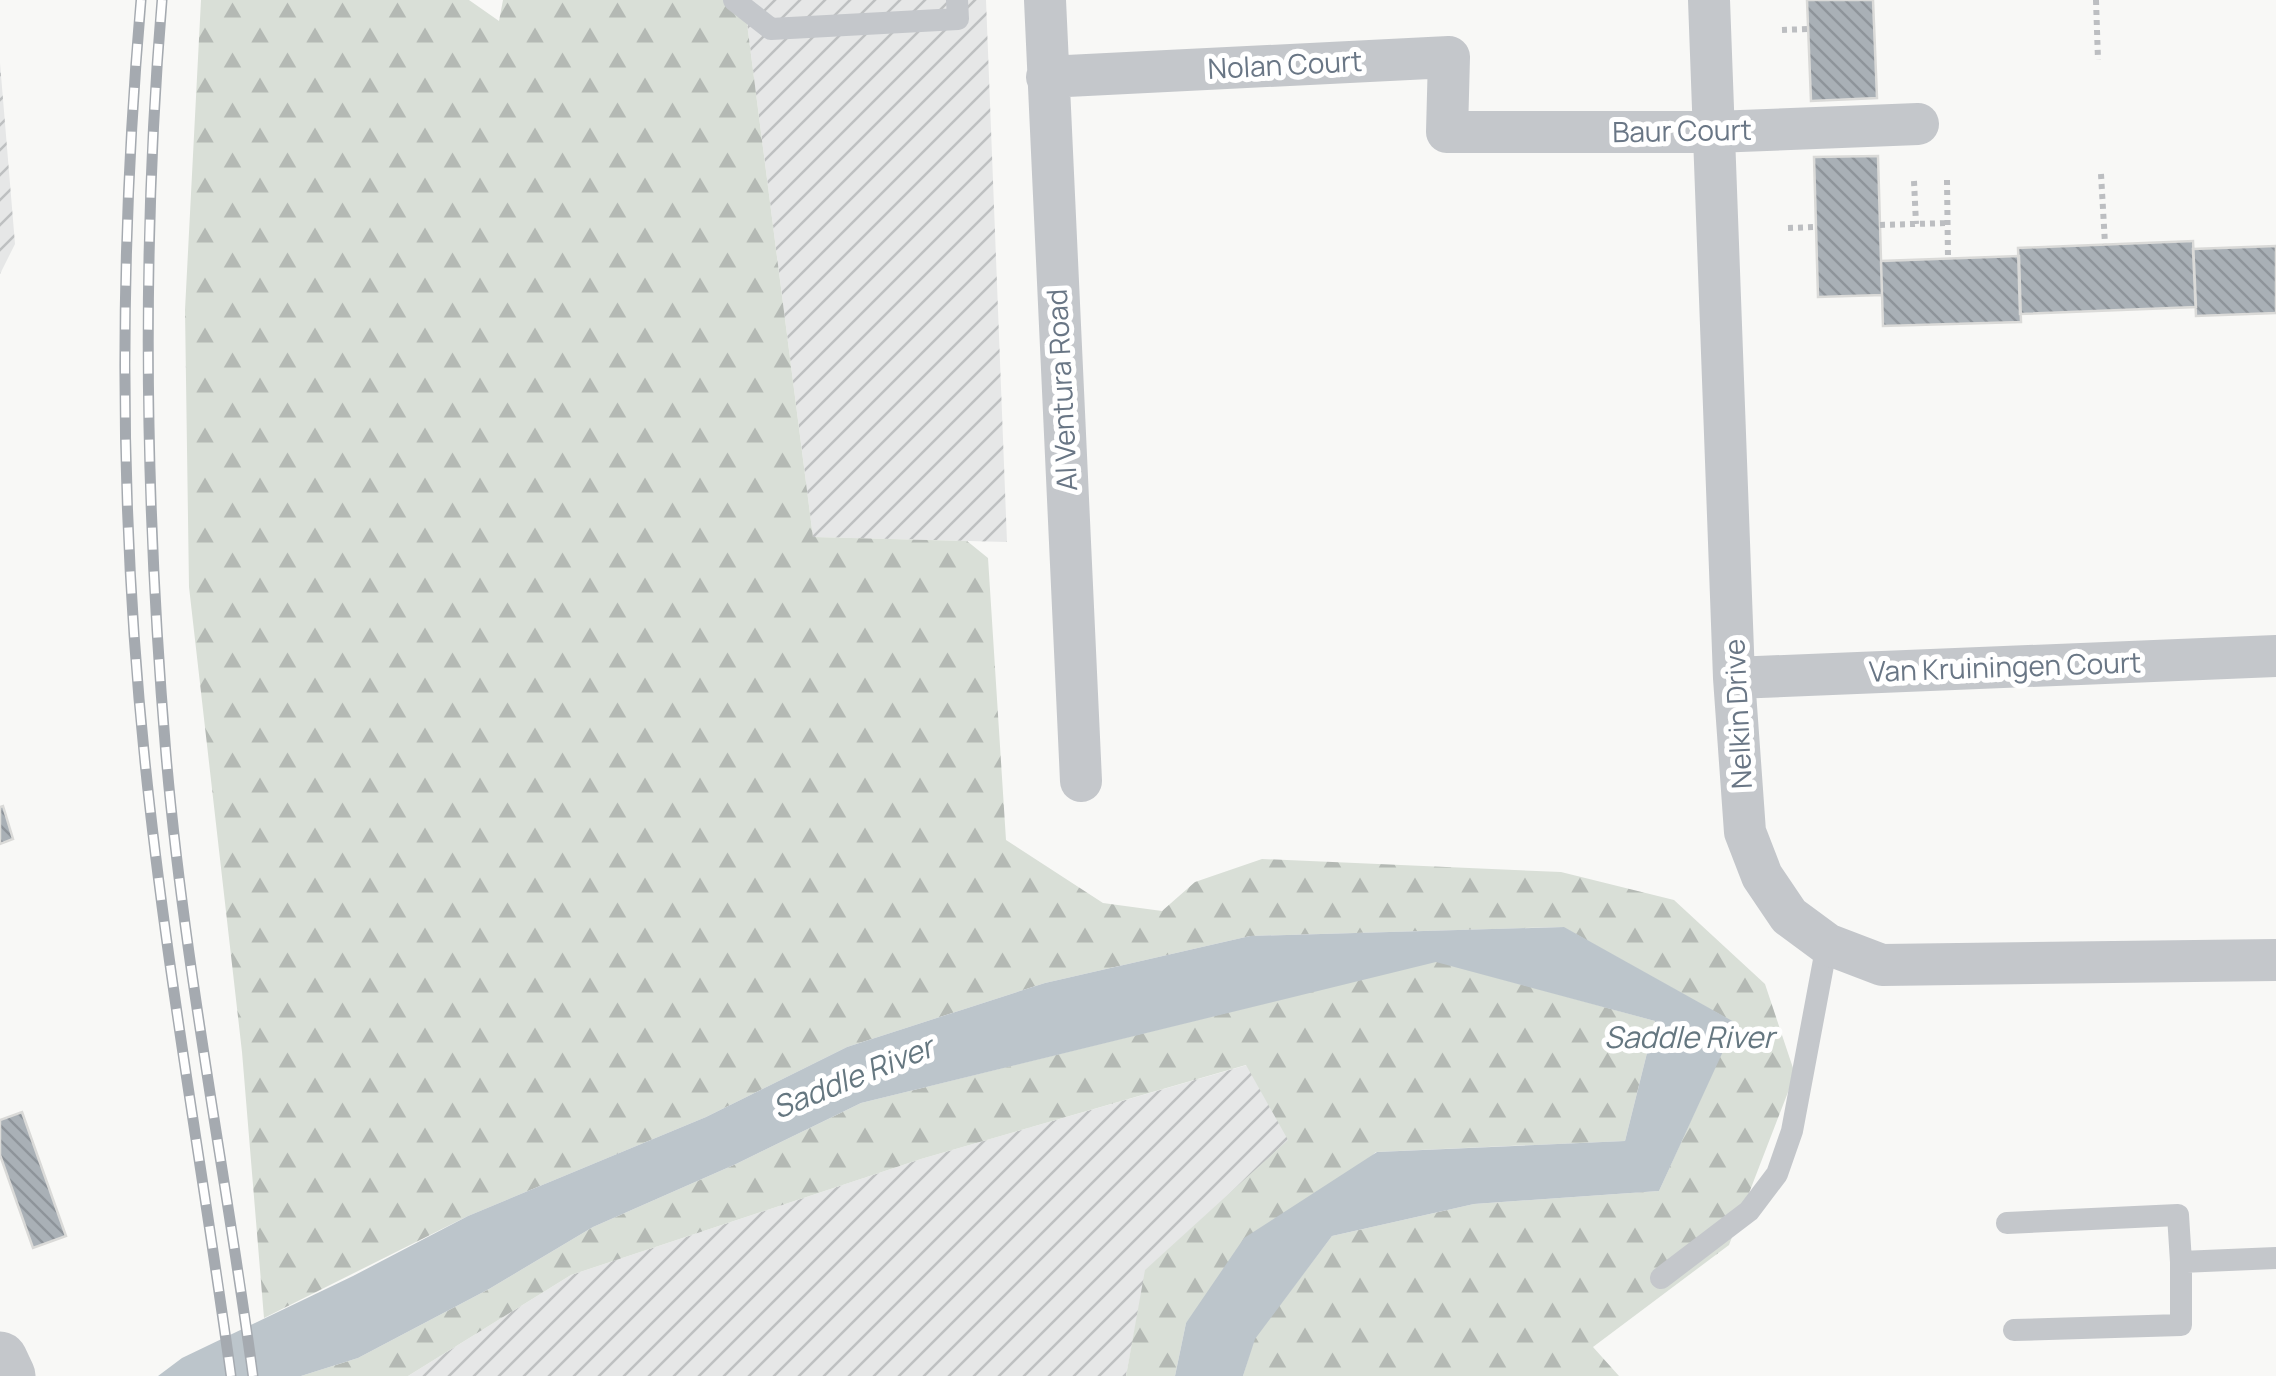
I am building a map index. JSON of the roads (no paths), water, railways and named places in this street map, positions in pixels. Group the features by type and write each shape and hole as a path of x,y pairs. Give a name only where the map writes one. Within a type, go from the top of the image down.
{"street":[{"name":"Al Ventura Road","path":"1045,0 1080,780"},
{"name":"Nelkin Drive","path":"1709,0 1734,678 1745,832 1762,876 1788,916 1828,944 1882,965 2276,960"},
{"name":"Nolan Court","path":"1047,77 1448,57 1446,132"},
{"name":"Baur Court","path":"1446,132 1714,132 1918,124"},
{"name":"Van Kruiningen Court","path":"1734,678 2276,656"},
{"path":"0,1359 8,1376"}],"lane":[{"path":"734,0 770,28 958,20 957,0"},
{"path":"1662,1278 1748,1211 1777,1174 1792,1131 1828,944"},
{"path":"2007,1223 2178,1214 2181,1325 2014,1330"},
{"path":"2181,1262 2276,1258"}],"water":[{"name":"Saddle River","path":"1564,927 1736,1023 1659,1191 1474,1204 1332,1236 1255,1339 1243,1376 1175,1376 1186,1323 1244,1238 1377,1152 1625,1141 1655,1021 1436,962 861,1103 593,1227 489,1289 358,1358 301,1376 158,1376 182,1358 468,1216 706,1117 847,1047 1045,983 1250,936"}],"railway":[{"path":"141,0 129,190 125,381 136,667 163,916 231,1376"},
{"path":"162,0 148,283 150,472 159,661 183,911 253,1376"}]}
